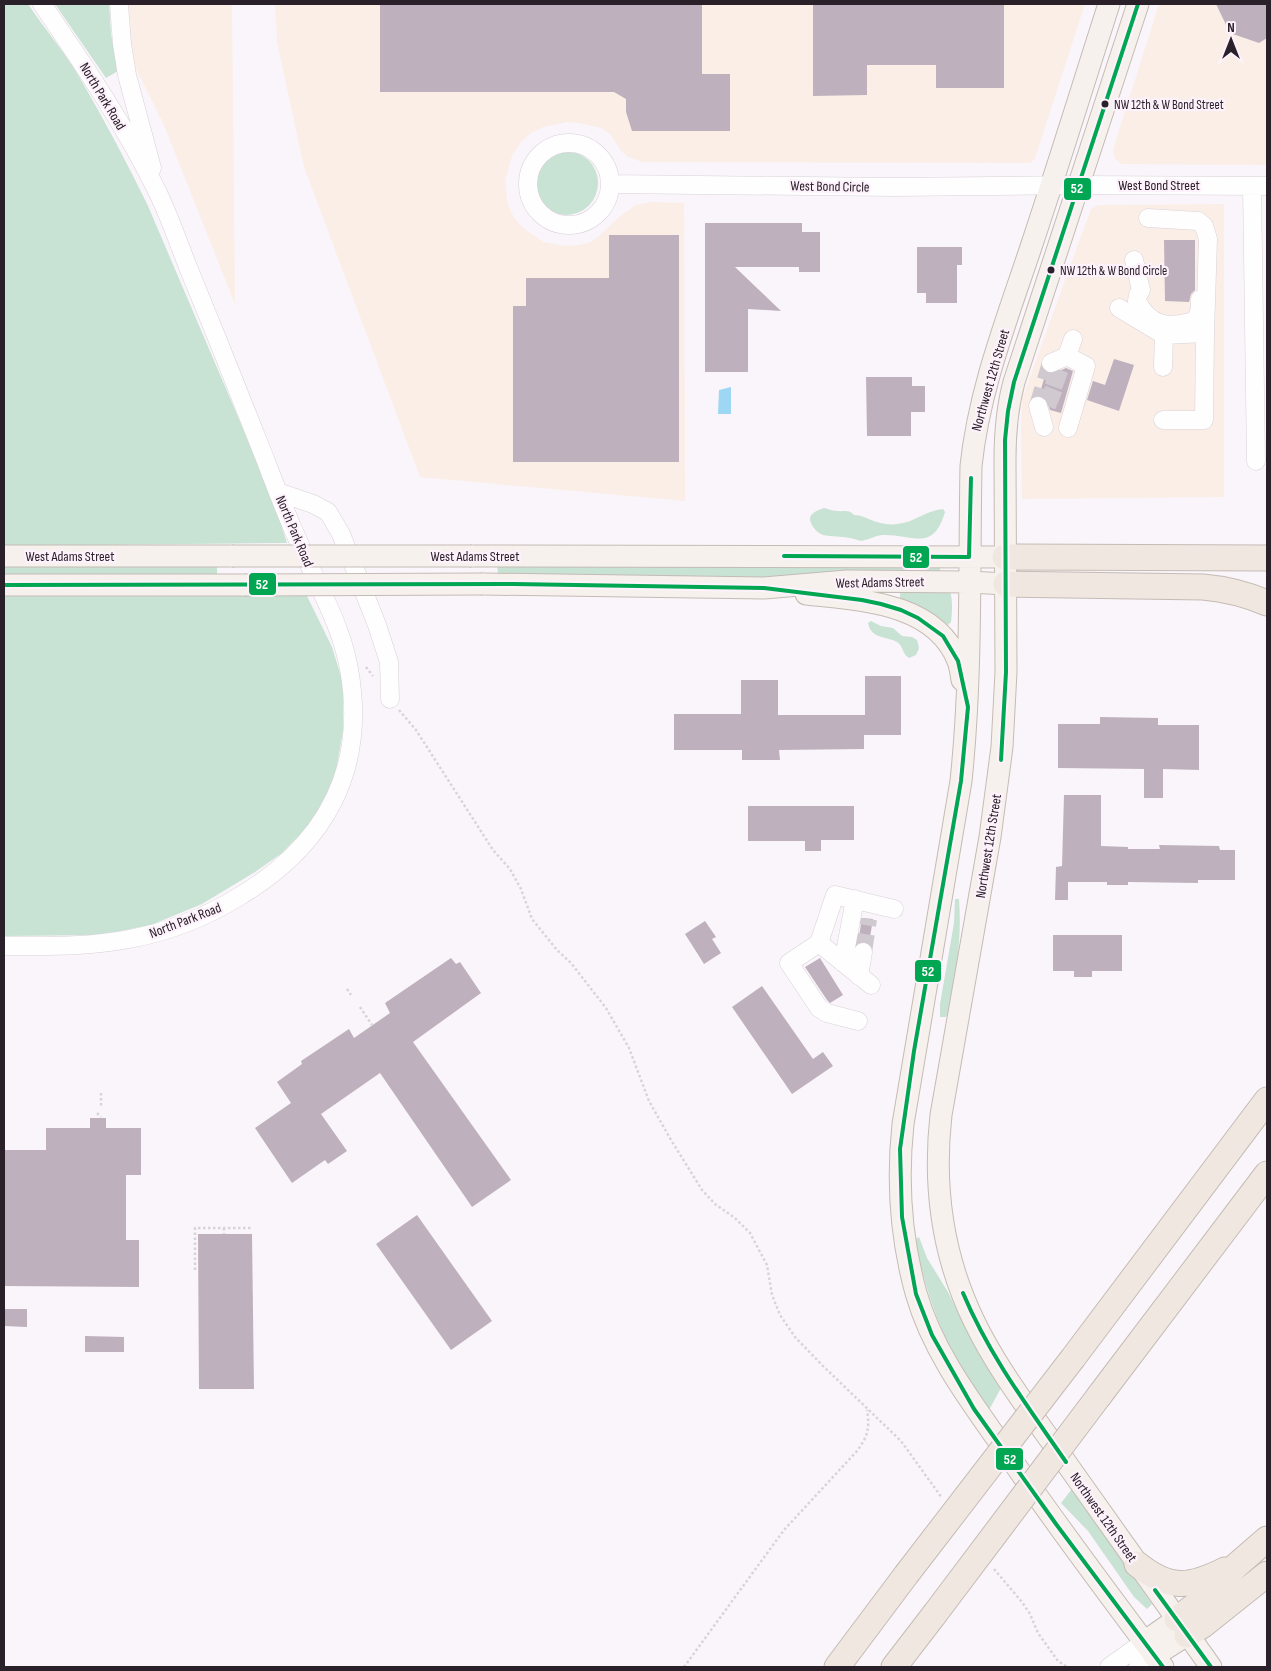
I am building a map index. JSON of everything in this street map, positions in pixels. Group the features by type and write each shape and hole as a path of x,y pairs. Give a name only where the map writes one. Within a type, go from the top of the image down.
{"highway":[{"path":"1005,557 1267,558"},
{"path":"1006,584 1203,587 1226,589 1267,602"},
{"path":"1212,1173 1267,1087"},
{"path":"837,1667 1267,1100"},
{"path":"894,1667 1267,1174"},
{"path":"1220,1236 1267,1186"},
{"path":"1182,1627 1197,1604 1236,1565 1267,1538"},
{"path":"1137,1564 1150,1575 1162,1580 1185,1584 1193,1584 1212,1577 1236,1565"},
{"path":"1182,1627 1203,1625 1267,1574"}],"main road":[{"name":"Northwest 12th Street","path":"1108,4 988,377 974,436 971,466 968,707 961,782 914,1051 900,1149 902,1217 911,1270 916,1294 932,1335 964,1392 1150,1658"},
{"name":"Northwest 12th Street","path":"1138,4 1014,382 1009,403 1005,460 1006,672 1001,756 990,837 941,1115 938,1150 940,1203 948,1248 956,1276 975,1322 1014,1387 1211,1667"},
{"name":"West Adams Street","path":"4,556 1005,557"},
{"name":"West Adams Street","path":"4,585 483,584 764,588 847,581 1006,584"},
{"path":"764,588 862,600 901,610 918,618 934,628 948,643 958,661 968,707"},
{"path":"1150,1658 1182,1627"}],"street":[{"name":"North Park Road","path":"42,4 91,75 158,192"},
{"name":"North Park Road","path":"4,946 78,946 106,943 154,934 178,926 225,905 256,886 294,856 309,840 323,820 338,792 350,755 354,719 346,653 339,632 298,542 158,192 127,75 119,4"},
{"path":"568,144 581,145 593,151 602,160 608,171 610,184 608,198 601,210 590,220 577,224 563,225 549,220 533,205 528,185 530,172 535,161 544,152 556,146 568,144"},
{"name":"West Bond Circle","path":"610,184 892,187 1050,185"},
{"name":"West Bond Street","path":"1050,185 1260,186"},
{"path":"1256,461 1261,396 1260,186"},
{"path":"1148,218 1198,221 1204,226 1208,239 1204,420 1163,420"},
{"path":"1169,330 1196,320 1199,315 1200,248 1206,235"},
{"path":"1134,260 1141,290 1137,301 1148,316 1169,330"},
{"path":"1119,308 1169,330 1205,333"},
{"path":"1163,368 1169,330"},
{"path":"1068,428 1086,366 1059,360 1073,339"},
{"path":"1038,406 1044,426"},
{"path":"278,492 313,504 328,512 341,534 377,625 389,662 390,700"},
{"path":"858,1021 827,1013 819,1008 789,963 819,943 835,895 865,907 894,909"},
{"path":"843,964 865,907"},
{"path":"819,943 865,981 863,952"},
{"path":"1109,1667 1150,1658"}],"path":[{"path":"390,700 416,730 493,850 510,869 521,889 532,919 557,950 571,963 606,1008 629,1048 649,1101 702,1190 715,1204 735,1218 750,1233 766,1265 772,1295 780,1315 795,1337 901,1441 945,1502"},
{"path":"347,989 351,995"},
{"path":"360,1007 372,1025"},
{"path":"101,1093 101,1108"},
{"path":"97,1114 101,1117"},
{"path":"195,1270 195,1228 252,1228"},
{"path":"224,1228 224,1234"},
{"path":"684,1667 784,1530 857,1451 866,1438 869,1424 867,1408"},
{"path":"992,1566 1022,1602 1030,1614 1038,1633 1058,1661 1067,1667"}],"shaded area":[{"path":"106,4 232,4 235,304 163,123 107,11"},
{"path":"275,4 1085,4 1035,158 1031,163 643,162 628,157 621,151 611,135 601,128 567,122 543,127 531,133 521,142 512,156 505,180 508,205 515,219 523,228 543,242 566,246 591,242 620,216 636,205 650,202 684,203 685,501 420,477 304,167 277,42"},
{"path":"1159,4 1267,4 1267,165 1122,164 1116,160 1113,153 1115,143"},
{"path":"1224,204 1224,497 1022,499 1022,399 1091,209 1098,205"}],"green space":[{"path":"4,4 28,4 75,70 116,142 148,206 271,494 287,543 4,546"},
{"path":"55,4 109,4 111,34 118,71 106,78"},
{"path":"566,151 584,157 592,165 598,183 592,201 584,209 566,215 548,209 540,201 534,183 540,165 548,157"},
{"path":"824,508 834,511 848,511 854,515 879,523 890,524 903,523 937,510 943,509 945,512 940,525 928,537 913,538 883,535 861,541 847,537 823,535 817,531 810,522 810,519 815,512"},
{"path":"4,564 217,564 217,576 4,576"},
{"path":"497,564 920,564 940,568 940,571 844,571 791,578 498,575"},
{"path":"950,591 952,615 951,622 948,625 933,614 900,598 900,593"},
{"path":"4,593 306,594 332,647 343,683 343,731 335,777 312,822 282,853 255,872 202,904 151,925 100,935 4,936"},
{"path":"871,621 881,626 893,628 902,636 912,637 917,640 919,648 916,655 909,658 897,642 872,632 868,623"},
{"path":"955,899 959,899 960,929 958,956 949,1011 946,1017 940,1017 940,1004 954,923"},
{"path":"919,1237 927,1258 948,1292 971,1339 1001,1388 989,1410 967,1379 941,1329 923,1275 915,1239"},
{"path":"1072,1489 1152,1604 1147,1609 1134,1597 1088,1531 1061,1503"}],"water":[{"path":"731,387 731,414 718,414 719,390"}],"building":[{"path":"380,4 702,4 702,74 730,74 730,131 632,131 626,112 626,99 614,92 380,92"},
{"path":"813,4 1004,4 1004,88 936,88 936,65 867,65 867,95 813,96"},
{"path":"1216,4 1267,4 1267,38 1259,43 1230,33"},
{"path":"705,223 802,223 802,232 820,232 820,272 799,272 799,267 735,267 781,311 748,309 748,372 705,372"},
{"path":"609,235 679,235 679,462 513,462 513,306 526,306 526,278 609,278"},
{"path":"1164,240 1195,240 1195,290 1191,294 1189,302 1165,301"},
{"path":"917,247 962,247 962,265 957,265 957,303 926,303 926,293 917,293"},
{"path":"1114,359 1134,365 1119,411 1087,400 1093,381 1105,385"},
{"path":"1066,368 1073,371 1061,413 1050,410 1046,399 1039,396 1046,372 1055,373"},
{"path":"866,377 912,377 912,386 925,386 925,412 911,412 911,436 867,436"},
{"path":"865,676 901,676 901,735 864,735 864,749 779,750 780,760 742,760 742,750 674,750 674,714 741,714 741,680 778,680 778,715 865,715"},
{"path":"1100,717 1158,718 1158,725 1199,725 1199,770 1163,769 1163,798 1144,798 1144,769 1058,768 1058,724 1100,724"},
{"path":"1064,795 1101,795 1101,846 1128,847 1128,849 1160,849 1159,845 1219,846 1220,850 1235,850 1235,880 1198,880 1198,883 1128,882 1128,885 1107,885 1107,882 1068,882 1068,900 1055,900 1056,867 1062,866"},
{"path":"748,806 854,806 854,840 821,840 821,851 805,851 805,841 748,841"},
{"path":"862,918 873,919 869,943 858,943"},
{"path":"705,921 716,937 712,939 721,953 704,964 685,934"},
{"path":"1053,935 1122,935 1122,971 1092,971 1092,977 1074,977 1074,971 1053,971"},
{"path":"451,958 456,964 460,962 481,993 413,1042 511,1180 472,1207 380,1073 321,1114 347,1151 328,1164 325,1160 292,1183 255,1128 291,1103 277,1082 302,1064 301,1061 349,1029 354,1038 390,1013 385,1003"},
{"path":"820,958 843,995 830,1003 805,967"},
{"path":"762,986 813,1059 823,1052 833,1066 792,1094 732,1007"},
{"path":"90,1118 106,1118 106,1128 141,1128 141,1175 126,1175 126,1240 139,1240 139,1287 4,1286 4,1150 46,1150 46,1128 90,1128"},
{"path":"417,1215 492,1321 451,1350 376,1244"},
{"path":"198,1234 252,1234 254,1389 199,1389"},
{"path":"4,1309 27,1309 27,1327 4,1326"},
{"path":"85,1336 124,1337 124,1352 85,1352"}],"tunnel":[{"path":"1038,406 1051,363"},
{"path":"1048,375 1078,386"},
{"path":"1042,394 1071,406"},
{"path":"863,952 868,919"}],"transit line":[{"name":"52","path":"1001,760 1006,672 1005,440 1008,411 1014,382 1138,4"},
{"name":"52","path":"784,556 969,557 971,478"},
{"name":"52","path":"4,585 513,584 764,588 881,604 918,618 943,636 958,661 968,707 961,781 914,1051 900,1149 902,1217 916,1294 932,1335 974,1409 1056,1524 1163,1667"},
{"name":"52","path":"963,1293 973,1316 997,1359 1066,1462"},
{"name":"52","path":"1155,1590 1211,1667"}],"place":[{"name":"NW 12th & W Bond Street","path":"1105,104"},
{"name":"NW 12th & W Bond Circle","path":"1051,270"}]}
